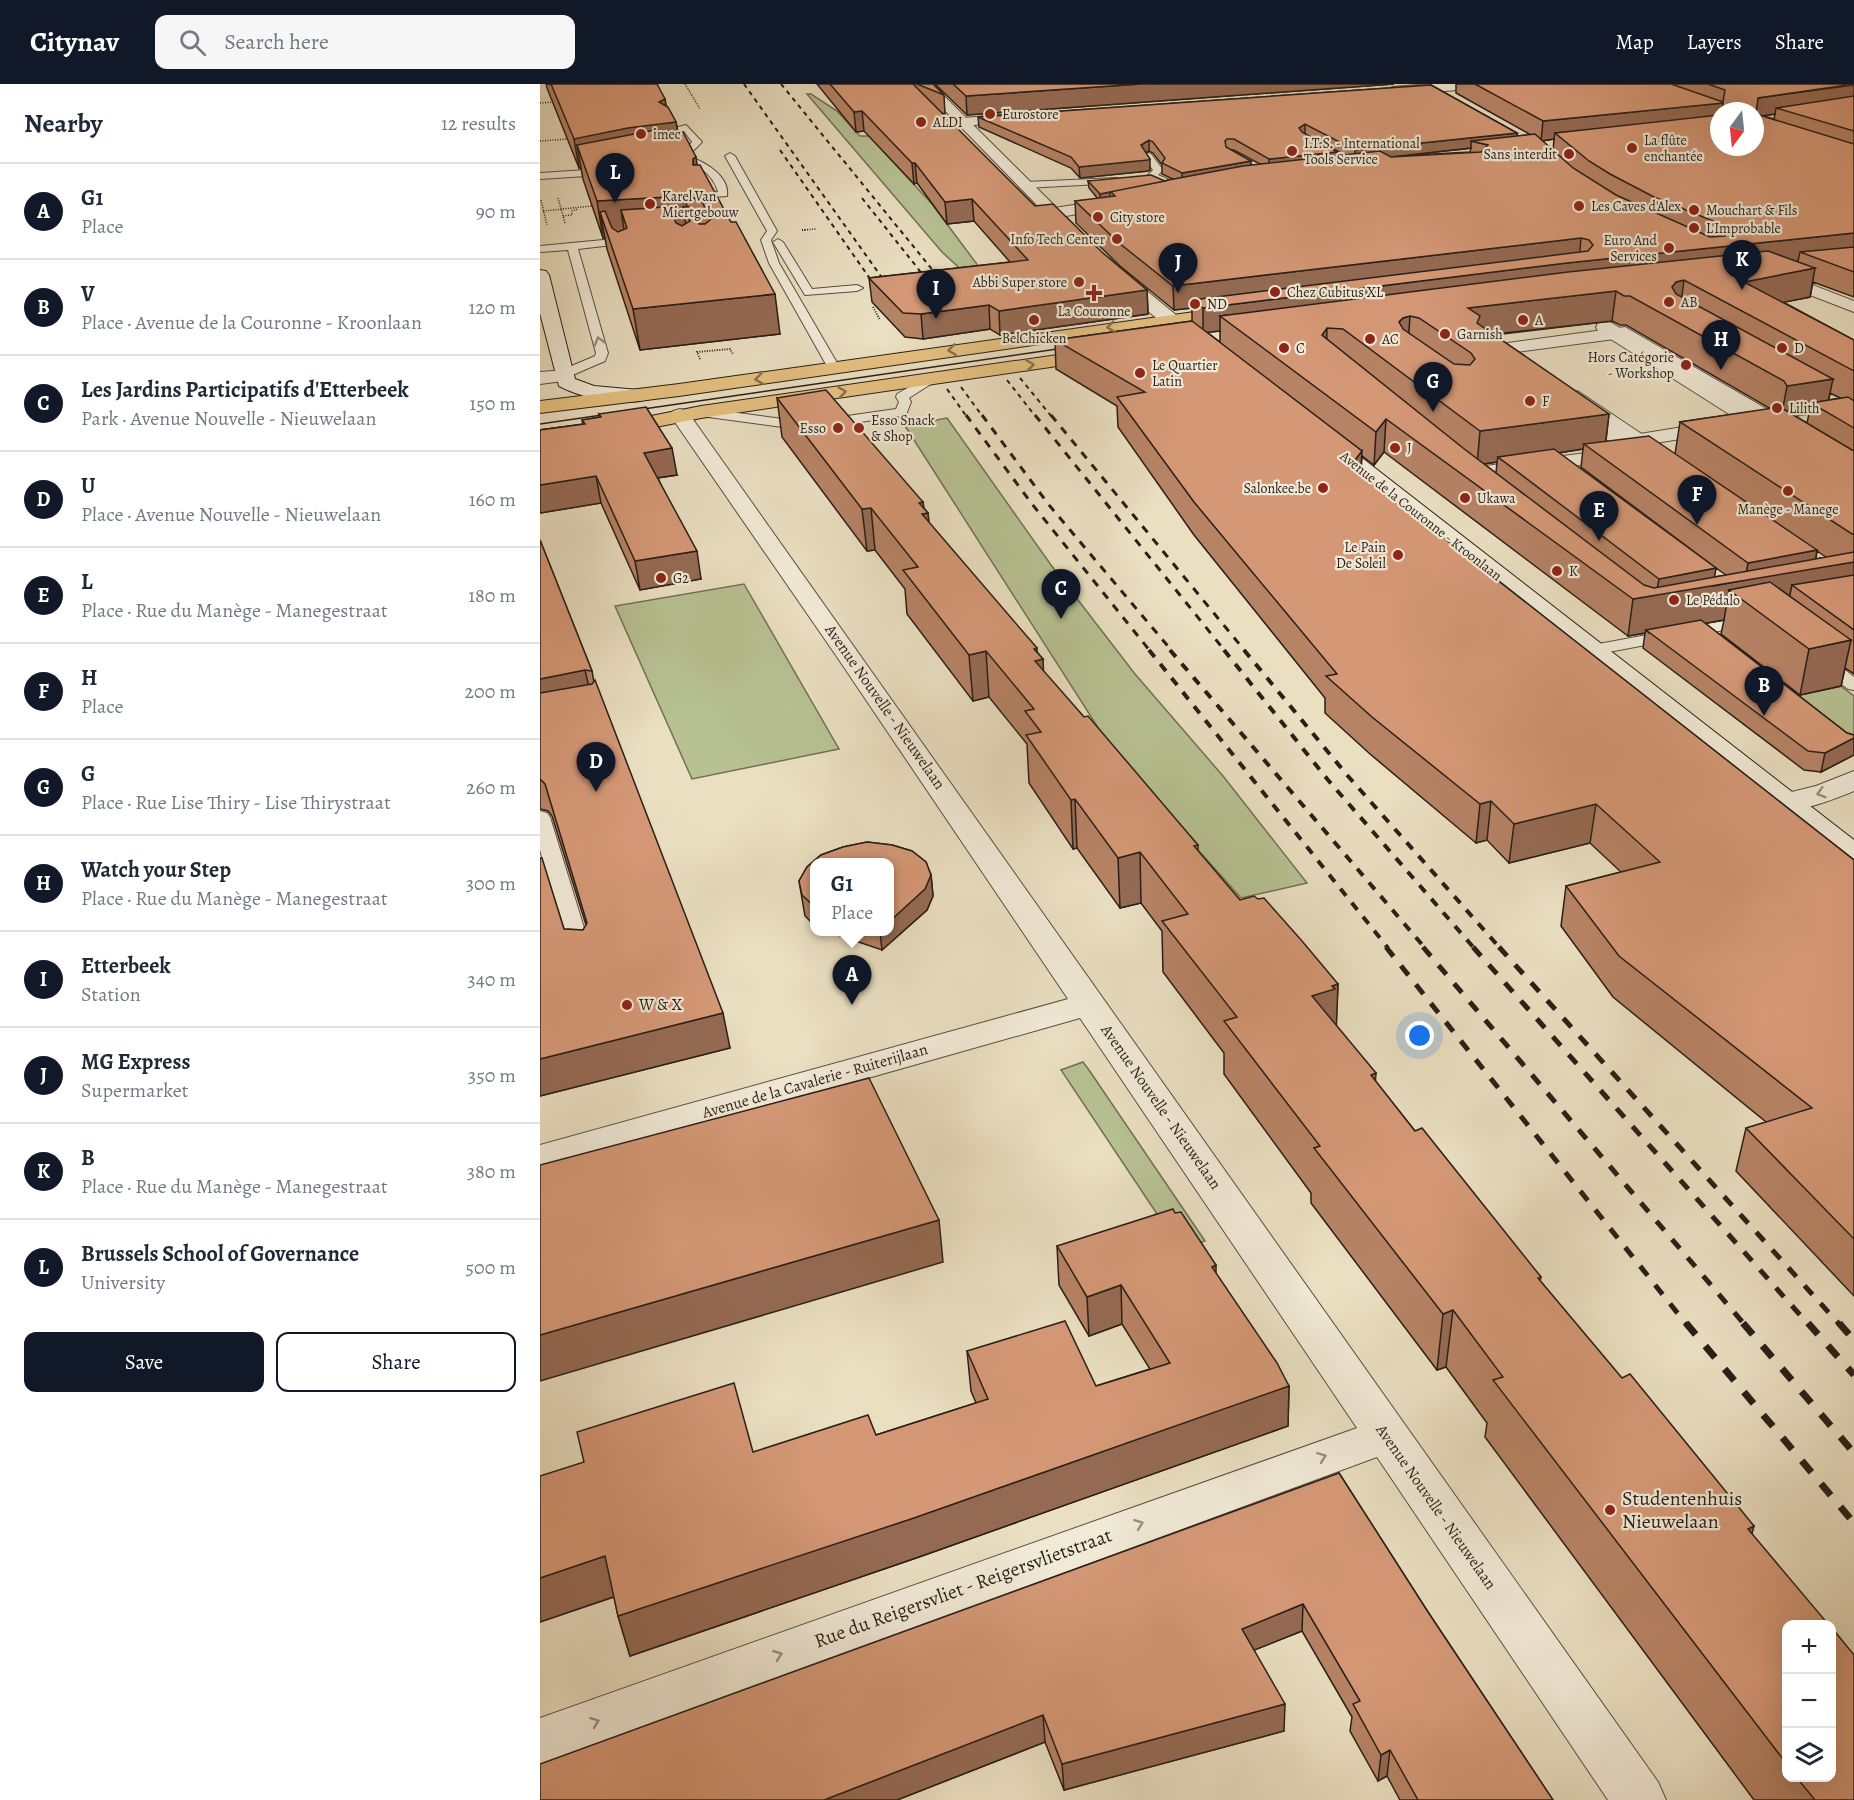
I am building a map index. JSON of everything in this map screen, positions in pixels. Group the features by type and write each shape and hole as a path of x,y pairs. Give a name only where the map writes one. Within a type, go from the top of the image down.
{"main road":[{"path":"1761,272 1805,267"},
{"path":"540,407 643,395 1259,308"},
{"path":"540,436 646,423 690,413 1122,351"}],"street":[{"path":"925,84 1085,244"},
{"path":"1377,92 1429,86 1484,84"},
{"path":"1429,86 1459,102"},
{"path":"963,122 1043,116"},
{"path":"1156,196 1182,188"},
{"path":"1054,213 1082,211 1135,200"},
{"path":"1104,263 1191,336"},
{"path":"1761,272 1854,307"},
{"path":"540,275 544,309 566,382 606,393 643,395"},
{"path":"1470,476 1556,462 1642,444 1775,430 1610,330 1499,345"},
{"path":"1499,345 1687,475"},
{"path":"540,378 564,375"},
{"name":"Avenue Nouvelle - Nieuwelaan","path":"690,413 1090,1005 1639,1800"},
{"name":"Avenue de la Couronne - Kroonlaan","path":"1307,427 1854,855"},
{"path":"1450,460 1498,497"},
{"path":"1556,462 1585,484"},
{"path":"1786,802 1826,792 1854,780"},
{"name":"Avenue de la Cavalerie - Ruiterijlaan","path":"540,1158 1090,1005"},
{"name":"Rue du Reigersvliet - Reigersvlietstraat","path":"540,1742 1387,1435"}],"lane":[{"path":"657,160 681,157 692,152 698,142 686,128 670,130"},
{"path":"729,156 772,231 766,240 774,263 834,368"},
{"path":"1142,178 1158,170 1148,156"},
{"path":"681,157 703,164 722,183 724,194 704,196"},
{"path":"540,176 587,173 620,163 600,160"},
{"path":"687,171 708,169"},
{"path":"1025,185 1142,178 1182,188"},
{"path":"768,238 777,242 808,293 857,288"},
{"path":"540,249 619,246 648,239"},
{"path":"564,375 601,358 602,352 572,246"},
{"path":"690,413 805,426 901,412 905,402 902,397 930,379"},
{"path":"1593,650 1765,619"},
{"path":"1702,630 1717,642"},
{"path":"1812,653 1854,685"},
{"path":"540,817 550,882 582,957"}],"path":[{"path":"540,103 555,102"},
{"path":"540,141 567,139"},
{"path":"559,202 564,201"},
{"path":"569,205 587,207"},
{"path":"563,216 572,215 573,210 592,206"},
{"path":"543,211 587,207"},
{"path":"871,304 880,320"},
{"path":"710,342 712,350"}],"green space":[{"path":"807,94 811,94 837,111 860,136 869,136 932,204 985,275 978,285 942,252"},
{"path":"947,418 1051,565 1135,674 1223,776 1307,883 1241,898 1122,765 905,426"},
{"path":"744,584 839,749 692,779 615,606"},
{"path":"1795,652 1854,696 1854,742 1749,661"},
{"path":"1083,1062 1205,1241 1181,1250 1061,1070"}],"building":[{"path":"551,84 657,84 665,99 659,102 668,107 676,122 628,128 574,139"},
{"path":"830,84 913,84 1035,206 1053,204 1104,254 1147,290 999,311 989,305 921,314 903,313 869,278 1028,260 972,199 945,202 915,163 912,163 862,111 854,112"},
{"path":"917,84 933,84 944,95"},
{"path":"953,84 1141,84 966,96"},
{"path":"1475,84 1671,84 1723,102 1710,102 1710,104 1543,121"},
{"path":"1708,84 1854,84 1758,98 1758,102 1723,102 1725,90"},
{"path":"1431,85 1517,133 1355,150 1305,124 1299,128 1302,132 1337,152 1269,159 1234,139 1227,139 1226,147 1251,161 1182,173 1162,163 1165,158 1149,140 1141,145 1150,159 1148,160 1079,167 1071,157 978,117"},
{"path":"1854,96 1854,131 1776,108"},
{"path":"1710,116 1710,156 1764,156 1764,116 1854,144 1854,233 1567,263 1203,308 1192,300 1588,251 1593,245 1589,240 1581,238 1173,286 1119,243 1075,201 1115,196 1110,191 1243,166 1380,151 1391,157 1481,152 1488,145 1471,141 1535,134 1573,168 1616,195 1710,237 1725,236 1727,230 1723,225 1654,197 1610,174 1589,161 1555,133"},
{"path":"655,130 683,132 696,157 693,159 693,165 700,165 731,222 736,222 775,294 633,309 600,212 605,211 612,228 618,232 627,228 621,210 666,207 670,209 676,223 682,226 690,221 683,207 689,207 699,224 705,224 711,219 701,200 685,196 597,201 577,145"},
{"path":"1151,175 1165,181 1100,194 1088,181"},
{"path":"1854,247 1854,272 1800,252"},
{"path":"1768,251 1815,268 1744,282 1854,340 1854,371 1684,280 1676,282 1672,287 1676,294 1833,379 1787,386 1784,381 1630,296 1624,296 1616,291 1468,308 1480,316 1477,323 1609,414 1480,431 1343,329 1327,328 1322,335 1463,448 1644,585 1654,588 1854,552 1854,562 1633,599 1386,419 1376,432 1220,316 1568,272","holes":["1410,316 1419,318 1471,353 1475,359 1470,365 1454,364 1403,329 1399,322"]},
{"path":"1192,321 1362,451 1351,465 1854,860 1854,1239 1746,1128 1812,1108 1619,956 1566,886 1660,862 1596,804 1514,824 1491,801 1480,804 1372,717 1326,676 1337,674 1194,502 1117,397 1145,392 1055,340"},
{"path":"826,390 923,502 919,503 928,513 922,514 1037,648 1034,649 1043,659 1035,661 1084,717 1088,716 1198,845 1194,846 1240,900 1254,896 1258,899 1264,898 1302,941 1338,984 1332,986 1335,989 1312,996 1376,1073 1371,1075 1415,1131 1422,1128 1541,1277 1538,1278 1622,1378 1630,1374 1754,1526 1748,1529 1825,1620 1782,1620 1782,1758 1493,1380 1503,1377 1453,1310 1443,1314 1314,1148 1320,1146 1224,1021 1237,1017 1162,921 1188,914 1140,852 1118,858 1075,799 1071,800 1026,735 1041,732 1025,711 1034,709 986,651 969,655 903,570 918,567 871,508 862,509 777,398"},
{"path":"1848,397 1854,401 1854,428 1811,403"},
{"path":"646,407 672,448 644,453 697,551 635,561 596,476 540,485 540,430 585,424 582,420 601,417 599,414"},
{"path":"1780,407 1854,451 1854,534 1680,422"},
{"path":"1649,436 1817,550 1748,563 1584,444"},
{"path":"1554,449 1716,568 1659,579 1498,457"},
{"path":"540,540 592,671 585,670 540,679"},
{"path":"1854,575 1854,630 1792,585"},
{"path":"1770,582 1851,640 1809,649 1729,590"},
{"path":"1701,620 1847,733 1854,735 1854,738 1825,753 1808,751 1646,630"},
{"path":"595,680 723,1013 540,1059 540,858 542,858 564,929 583,930 587,923 545,784 540,779 540,693 592,684"},
{"path":"867,842 892,845 912,851 926,862 931,875 925,889 894,917 894,858 818,858 843,847"},
{"path":"810,864 810,902 802,895 799,881"},
{"path":"869,1078 939,1220 540,1335 540,1165"},
{"path":"1173,1209 1175,1213 1181,1212 1216,1265 1212,1267 1277,1363 1289,1386 914,1518 618,1616 605,1556 540,1578 540,1476 584,1462 577,1432 734,1383 753,1452 868,1415 876,1435 988,1399 967,1351 1065,1321 1096,1386 1170,1363 1121,1285 1087,1297 1057,1246"},
{"path":"1339,1473 1553,1800 1418,1800 1390,1750 1381,1755 1353,1704 1360,1701 1303,1604 1242,1629 1285,1704 1062,1764 1043,1715 824,1800 540,1800 540,1764"},
{"path":"1836,1633 1854,1655 1854,1800 1815,1800 1800,1782 1836,1782"}],"tram line":[{"path":"540,424 1071,347"}],"railway":[{"path":"744,84 890,289"},
{"path":"781,84 944,284"},
{"path":"780,150 880,293"},
{"path":"862,198 931,285"},
{"path":"1020,378 1052,417"},
{"path":"1007,380 1036,417"},
{"path":"961,387 983,417"},
{"path":"947,389 967,417"},
{"path":"966,415 1032,504 1150,651"},
{"path":"982,415 1049,505 1172,651"},
{"path":"1035,415 1225,651"},
{"path":"1051,415 1245,651"},
{"path":"1149,650 1388,948"},
{"path":"1170,650 1425,948"},
{"path":"1224,650 1328,780 1474,948"},
{"path":"1244,650 1347,775 1500,948"},
{"path":"1386,947 1687,1325"},
{"path":"1423,947 1745,1325"},
{"path":"1473,947 1809,1325"},
{"path":"1499,947 1840,1325"},
{"path":"1686,1323 1854,1523"},
{"path":"1743,1323 1854,1453"},
{"path":"1808,1323 1854,1375"},
{"path":"1839,1323 1854,1340"}],"place":[{"name":"Eurostore","path":"990,114"},
{"name":"ALDI","path":"921,122"},
{"name":"imec","path":"641,134"},
{"name":"La flûte enchantée","path":"1632,148"},
{"name":"I.T.S. - International Tools Service","path":"1292,151"},
{"name":"Sans interdit","path":"1569,154"},
{"name":"Brussels School of Governance","path":"615,203"},
{"name":"Karel Van Miertgebouw","path":"650,204"},
{"name":"Les Caves d'Alex","path":"1579,206"},
{"name":"Mouchart & Fils","path":"1694,210"},
{"name":"City store","path":"1098,217"},
{"name":"L'Improbable","path":"1694,228"},
{"name":"Info Tech Center","path":"1117,239"},
{"name":"Euro And Services","path":"1669,248"},
{"name":"Abbi Super store","path":"1079,282"},
{"name":"B","path":"1742,290"},
{"name":"Chez Cubitus XL","path":"1275,292"},
{"name":"La Couronne","path":"1094,293"},
{"name":"MG Express","path":"1178,293"},
{"name":"AB","path":"1669,302"},
{"name":"ND","path":"1195,304"},
{"name":"Etterbeek","path":"936,319"},
{"name":"BelChicken","path":"1034,320"},
{"name":"A","path":"1523,320"},
{"name":"Garnish","path":"1445,334"},
{"name":"AC","path":"1370,339"},
{"name":"C","path":"1284,348"},
{"name":"D","path":"1782,348"},
{"name":"Hors Catégorie - Workshop","path":"1686,365"},
{"name":"Watch your Step","path":"1721,370"},
{"name":"Le Quartier Latin","path":"1140,373"},
{"name":"F","path":"1530,401"},
{"name":"Lilith","path":"1777,408"},
{"name":"G","path":"1433,412"},
{"name":"Esso","path":"838,428"},
{"name":"Esso Snack & Shop","path":"859,428"},
{"name":"J","path":"1395,448"},
{"name":"Salonkee.be","path":"1323,488"},
{"name":"Manège - Manege","path":"1788,491"},
{"name":"Ukawa","path":"1465,498"},
{"name":"H","path":"1697,525"},
{"name":"L","path":"1599,541"},
{"name":"Le Pain De Soleil","path":"1398,555"},
{"name":"K","path":"1557,571"},
{"name":"G2","path":"661,578"},
{"name":"Le Pédalo","path":"1674,600"},
{"name":"Les Jardins Participatifs d'Etterbeek","path":"1061,619"},
{"name":"V","path":"1764,716"},
{"name":"U","path":"596,792"},
{"name":"W & X","path":"627,1005"},
{"name":"G1","path":"852,1005"},
{"name":"Studentenhuis Nieuwelaan","path":"1610,1510"}]}
